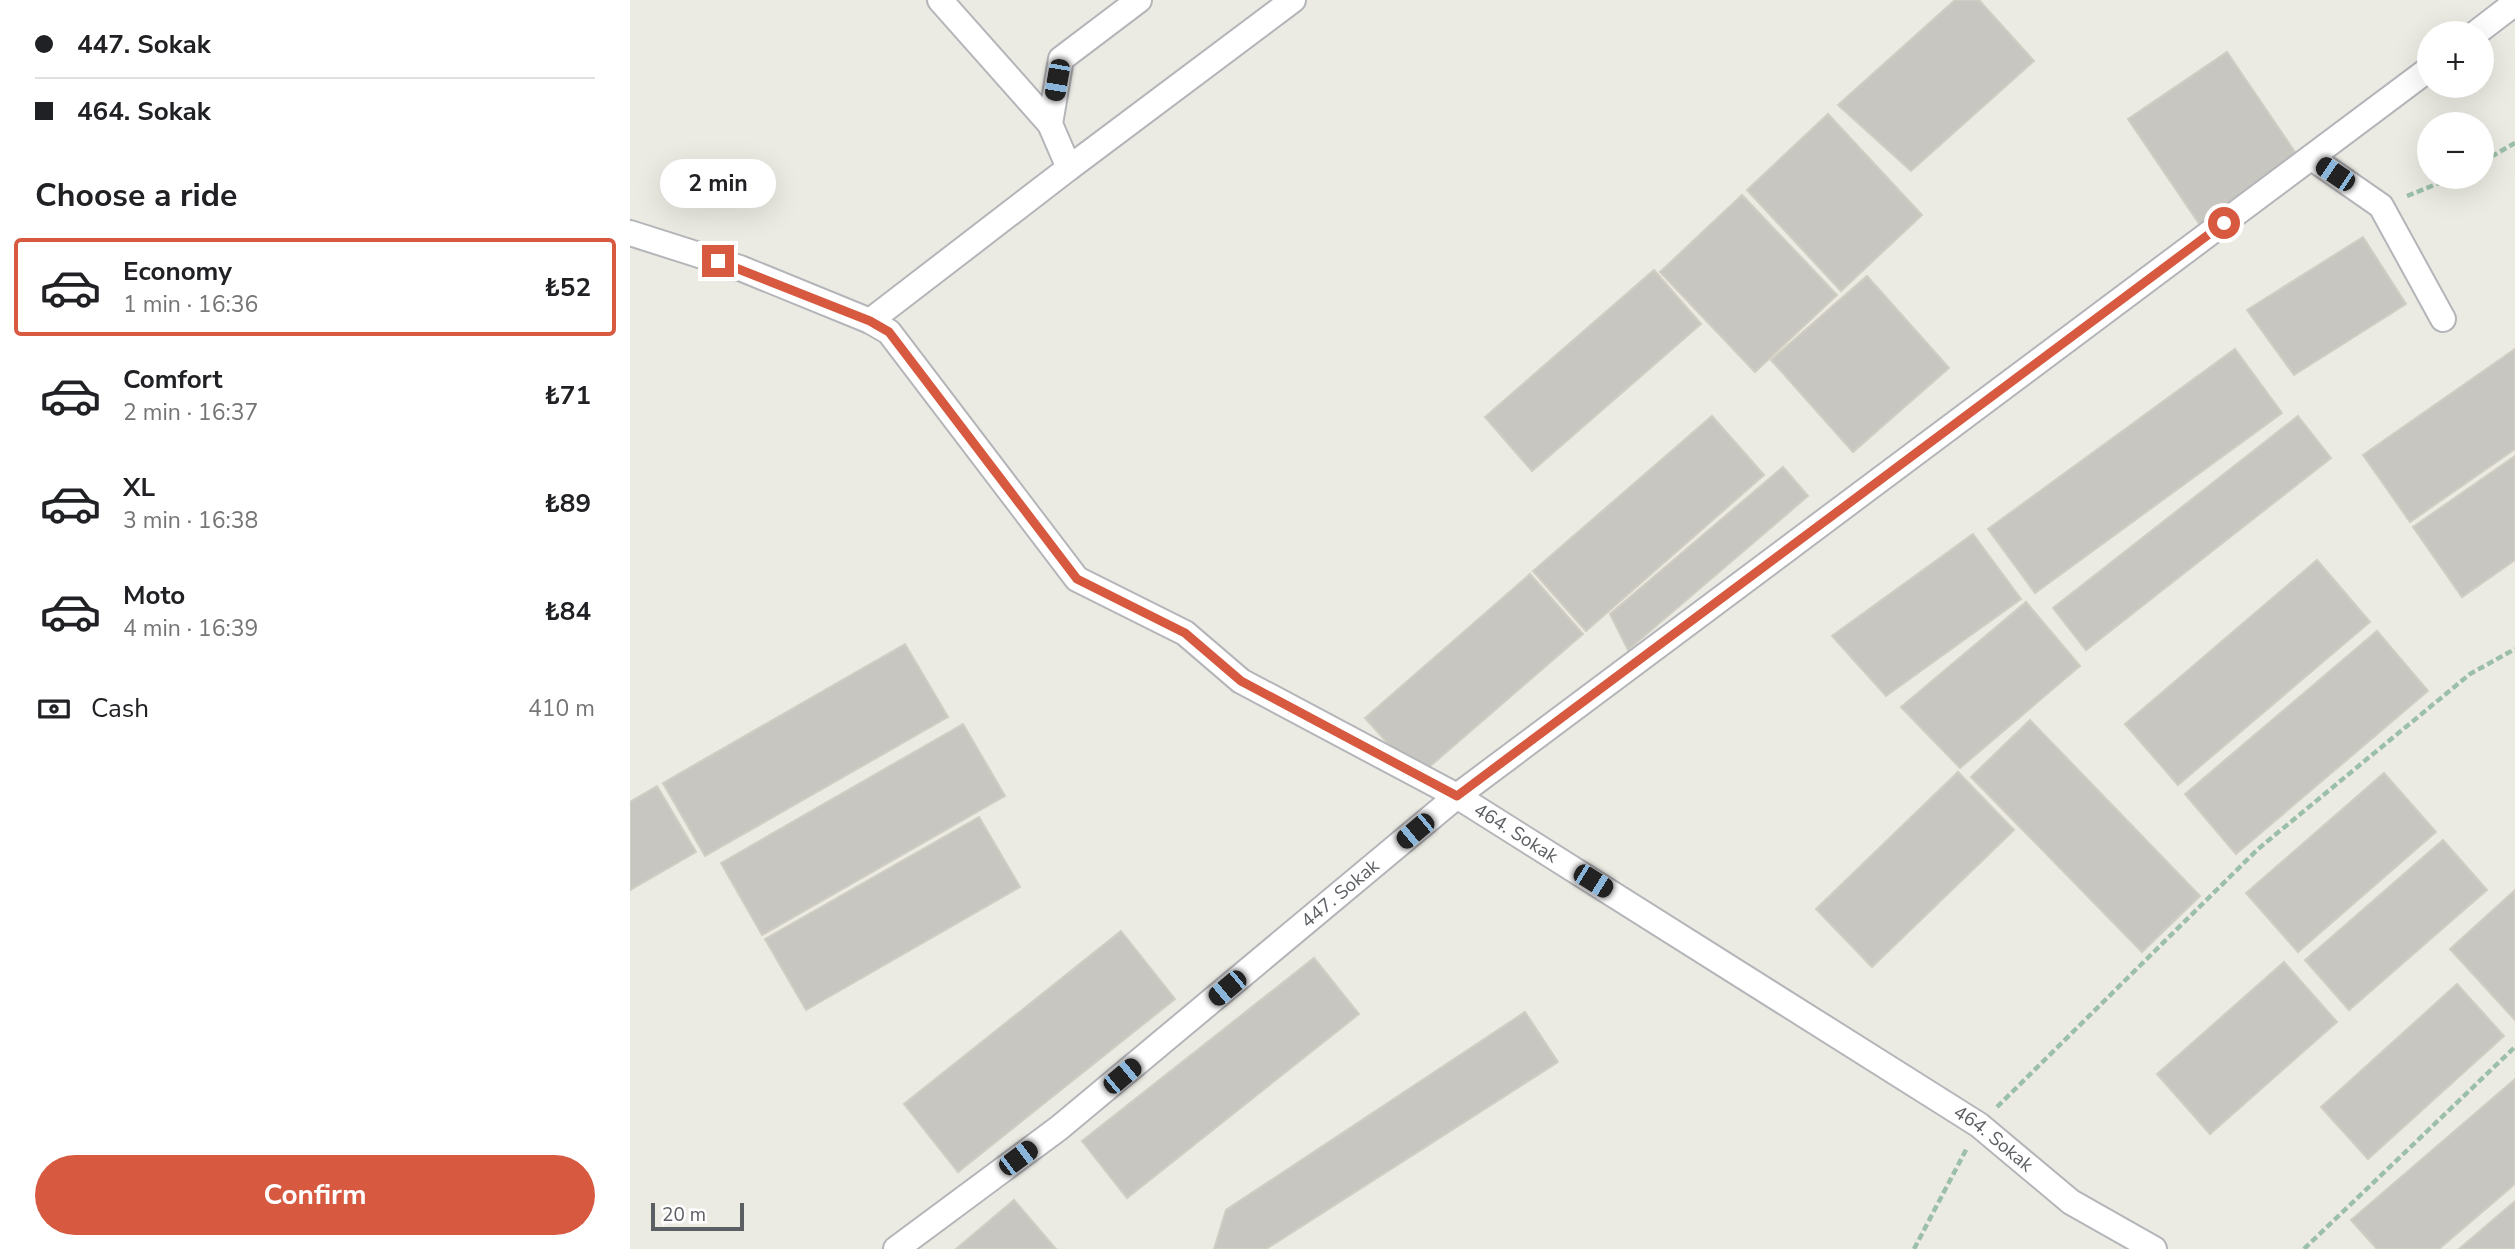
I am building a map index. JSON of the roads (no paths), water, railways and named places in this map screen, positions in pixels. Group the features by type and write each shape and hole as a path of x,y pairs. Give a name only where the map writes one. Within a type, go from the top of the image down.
{"street":[{"path":"940,0 1049,124 1069,168"},
{"path":"1049,124 1061,59 1139,0"},
{"path":"870,321 1293,0"},
{"path":"2492,21 2515,3"},
{"name":"447. Sokak","path":"896,1249 1059,1128 1457,796 2417,78"},
{"path":"2312,158 2381,206 2443,319"},
{"name":"464. Sokak","path":"630,233 740,268 870,321 889,332 1077,579 1185,633 1241,681 1457,796 1979,1125 2071,1202 2154,1249"}]}
